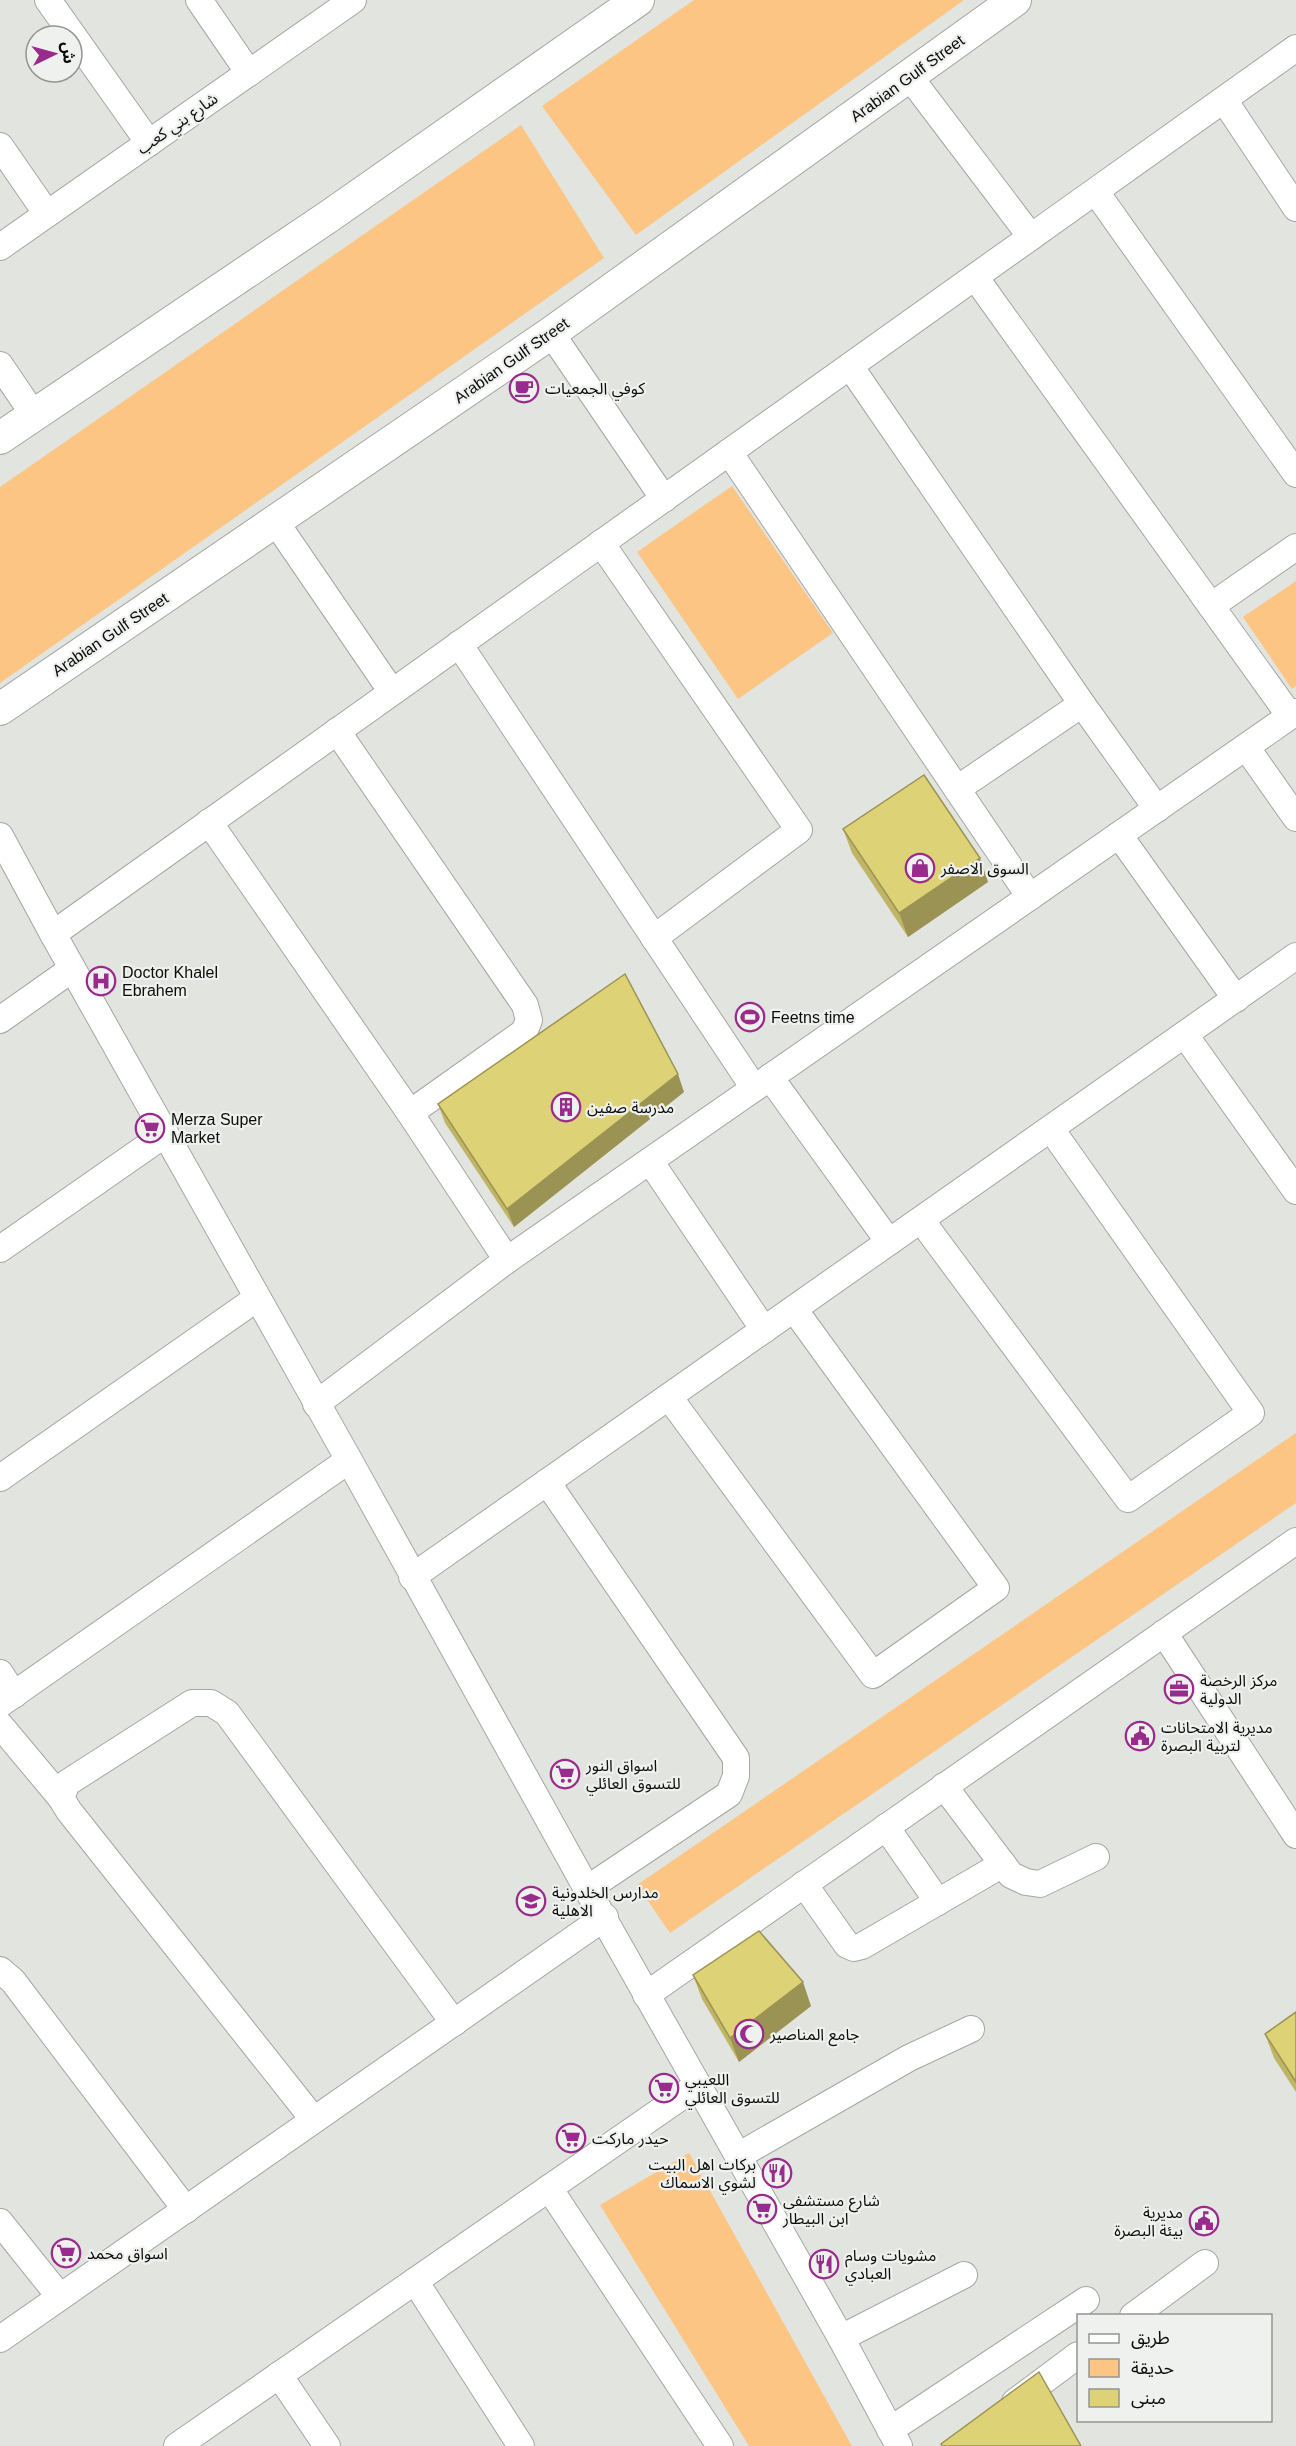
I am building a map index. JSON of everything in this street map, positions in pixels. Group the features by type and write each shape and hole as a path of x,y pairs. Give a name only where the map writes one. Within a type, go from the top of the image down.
{"main road":[{"path":"0,438 328,217 638,0"},
{"name":"Arabian Gulf Street","path":"0,709 551,333 1015,0"}],"street":[{"path":"48,0 149,143"},
{"path":"199,0 249,73"},
{"name":"شارع بني كعب","path":"0,247 352,0"},
{"path":"52,934 1296,48"},
{"path":"909,76 1030,237"},
{"path":"1224,100 1296,207"},
{"path":"0,146 47,214"},
{"path":"1096,192 1296,474"},
{"path":"316,1404 507,1260 1293,714 1211,606 975,277"},
{"path":"551,333 664,499"},
{"path":"0,365 34,416"},
{"path":"850,366 1082,704 1157,809"},
{"path":"729,452 1030,897"},
{"path":"275,521 392,692"},
{"path":"601,543 799,830 654,938"},
{"path":"1211,606 1296,548"},
{"path":"459,644 654,938 762,1083 889,1242"},
{"path":"957,789 1082,704"},
{"path":"337,731 525,1005 529,1020 524,1032 410,1113"},
{"path":"1246,747 1296,818"},
{"path":"209,822 410,1113 507,1260"},
{"path":"1119,835 1236,999"},
{"path":"0,836 52,934 256,1299 349,1460 412,1577 587,1889 605,1917 646,1995 841,2338 894,2438 1086,2300"},
{"path":"412,1577 1296,956"},
{"path":"0,1020 72,969"},
{"path":"1185,1035 1296,1191"},
{"path":"921,1220 1128,1499 1251,1413 1051,1129"},
{"path":"0,1249 165,1134"},
{"path":"650,1161 764,1330"},
{"path":"0,1478 256,1299"},
{"path":"669,1396 873,1675 996,1588 794,1309"},
{"path":"0,1673 7,1700 349,1460"},
{"path":"547,1482 736,1758 736,1776 729,1794 587,1889"},
{"path":"646,1995 1296,1541"},
{"path":"1164,1633 1296,1835"},
{"path":"61,1798 67,1783 192,1703 211,1703 227,1713 454,2023"},
{"path":"0,1725 61,1798 314,2120"},
{"path":"944,1786 1011,1875 1026,1882 1040,1884 1096,1857"},
{"path":"886,1827 938,1902"},
{"path":"804,1884 847,1944 855,1948 1003,1864"},
{"path":"0,2340 605,1917"},
{"path":"0,1970 13,1981 186,2210"},
{"path":"738,2156 909,2058 971,2029"},
{"path":"177,2446 698,2085"},
{"path":"549,2188 720,2446"},
{"path":"0,2222 60,2297"},
{"path":"1136,2314 1205,2263"},
{"path":"841,2338 964,2275"},
{"path":"415,2281 521,2446"},
{"path":"993,2418 1077,2356"},
{"path":"279,2376 327,2446"}],"green space":[{"path":"694,0 964,0 636,235 542,106"},
{"path":"521,125 604,258 0,683 0,487"},
{"path":"732,486 833,633 738,699 637,552"},
{"path":"1296,581 1296,686 1292,689 1243,617"},
{"path":"1296,1433 1296,1503 670,1933 637,1885"},
{"path":"689,2153 852,2446 749,2446 600,2205"}],"building":[{"name":"السوق الاصفر","path":"924,775 980,858 899,913 843,829"},
{"name":"مدرسة صفين","path":"625,974 678,1074 507,1209 438,1104"},
{"path":"759,1931 803,1982 730,2038 693,1975"},
{"path":"1296,2012 1296,2082 1265,2034"},
{"path":"1039,2372 1081,2446 942,2446 941,2444"}],"place":[{"name":"كوفي الجمعيات","path":"524,388"},
{"name":"السوق الاصفر","path":"920,868"},
{"name":"Doctor Khalel Ebrahem","path":"101,981"},
{"name":"Feetns time","path":"750,1017"},
{"name":"مدرسة صفين","path":"566,1107"},
{"name":"Merza Super Market","path":"150,1128"},
{"name":"مركز الرخصة الدولية","path":"1179,1689"},
{"name":"مديرية الامتحانات لتربية البصرة","path":"1140,1736"},
{"name":"اسواق النور للتسوق العائلي","path":"565,1774"},
{"name":"مدارس الخلدونية الاهلية","path":"531,1901"},
{"name":"جامع المناصير","path":"749,2034"},
{"name":"اللعيبي للتسوق العائلي","path":"664,2088"},
{"name":"حيدر ماركت","path":"571,2138"},
{"name":"بركات اهل البيت لشوي الاسماك","path":"777,2173"},
{"name":"شارع مستشفى ابن البيطار","path":"762,2209"},
{"name":"مديرية بيئة البصرة","path":"1204,2221"},
{"name":"اسواق محمد","path":"66,2253"},
{"name":"مشويات وسام العبادي","path":"824,2264"}]}
